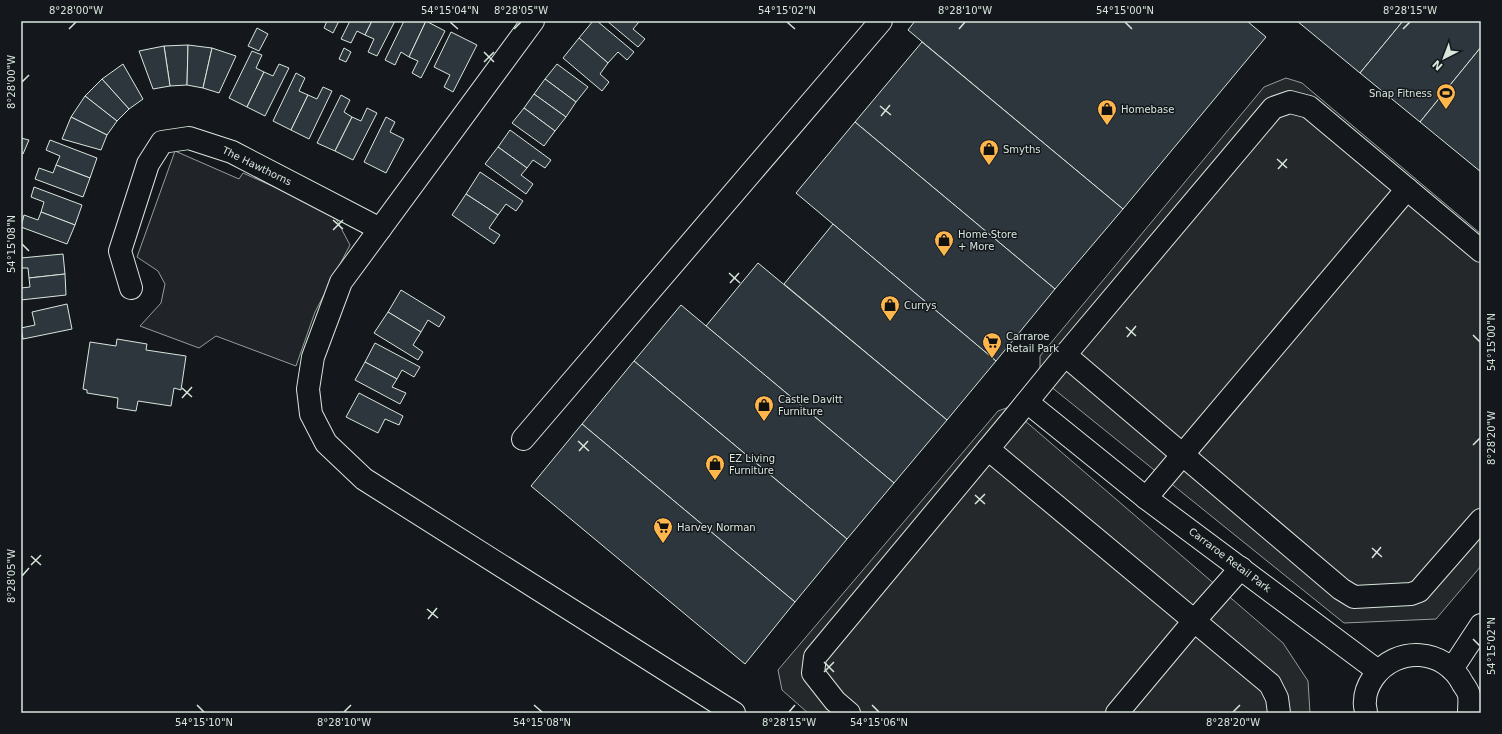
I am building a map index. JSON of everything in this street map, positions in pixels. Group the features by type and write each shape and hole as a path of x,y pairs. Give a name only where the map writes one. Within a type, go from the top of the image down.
{"street":[{"path":"523,439 881,21"},
{"path":"529,22 341,282 312,357 308,389 311,414 326,443 364,479 734,713"},
{"path":"849,713 835,701 813,673 815,657 1065,355 1273,108 1290,102 1309,107 1481,251"},
{"name":"The Hawthorns","path":"132,288 120,251 148,164 162,142 189,138 232,152 380,228"},
{"path":"1146,498 1407,189"},
{"path":"1065,355 1182,456 1341,589 1354,597 1411,594 1419,591 1481,520"},
{"name":"Carraroe Retail Park","path":"1027,402 1146,498 1378,671"},
{"path":"988,448 1270,684 1277,698 1279,713"},
{"path":"1117,713 1240,568"},
{"path":"1452,669 1481,625"},
{"path":"1366,713 1365,700 1369,684 1378,671 1394,659 1410,654 1435,657 1447,664 1458,674 1468,694 1469,713"}],"shaded area":[{"path":"1286,78 1302,83 1481,234 1481,566 1436,619 1344,623 1044,381 1040,373 1040,356 1264,87"},
{"path":"175,151 239,179 243,173 333,213 350,245 315,312 296,366 216,336 199,348 140,326 161,303 165,284 158,271 137,257"},
{"path":"1009,407 1283,643 1308,681 1310,713 808,713 782,690 778,670 998,411"}],"building":[{"path":"327,21 339,21 333,33 324,28"},
{"path":"350,21 372,21 365,35 357,31 351,43 341,39"},
{"path":"372,21 395,21 377,56 368,52 374,39 365,35"},
{"path":"404,21 426,21 409,57 401,52 395,65 385,60"},
{"path":"426,21 445,31 421,78 412,73 418,61 409,57"},
{"path":"593,21 597,21 634,52 627,60 618,52 608,63 579,38"},
{"path":"607,21 638,21 639,22 633,29 645,39 638,47"},
{"name":"Homebase","path":"915,21 1247,21 1266,37 1123,209 908,30"},
{"path":"1297,21 1403,21 1360,73"},
{"path":"1403,21 1481,21 1481,47 1420,122 1360,73"},
{"path":"257,28 268,34 259,51 248,46"},
{"path":"451,32 477,45 453,92 444,87 450,75 434,67"},
{"path":"579,38 608,63 600,74 609,82 602,91 563,58"},
{"name":"Smyths","path":"922,42 1123,209 1055,289 855,122"},
{"path":"188,45 187,85 170,86 164,46"},
{"path":"188,45 212,48 203,88 187,85"},
{"path":"164,46 170,86 153,89 139,51"},
{"path":"1481,47 1481,172 1420,122"},
{"path":"212,48 236,56 219,93 203,88"},
{"path":"344,48 351,52 346,62 339,59"},
{"path":"252,51 262,55 256,68 264,72 247,107 229,98"},
{"path":"123,64 143,99 129,109 102,79"},
{"path":"279,64 289,68 265,116 247,107 264,72 273,76"},
{"path":"557,64 588,87 576,102 545,79"},
{"path":"296,73 305,78 299,91 308,95 291,130 273,121"},
{"path":"102,79 129,109 117,121 85,96"},
{"path":"545,79 576,102 566,117 534,94"},
{"path":"323,87 332,91 309,139 291,130 308,95 317,99"},
{"path":"534,94 566,117 555,131 524,108"},
{"path":"341,95 350,100 344,112 352,117 335,151 317,143"},
{"path":"85,96 117,121 107,135 71,117"},
{"path":"367,108 377,113 353,160 335,151 352,117 361,121"},
{"path":"524,108 555,131 544,146 512,123"},
{"path":"71,117 107,135 101,150 62,139"},
{"path":"386,117 395,122 390,132 404,139 386,173 364,162"},
{"name":"Home Store + More","path":"855,122 1055,289 996,361 796,193"},
{"path":"510,130 551,160 545,168 533,160 527,168 498,147"},
{"path":"21,138 29,140 23,154 21,153"},
{"path":"50,140 97,158 90,178 56,165 60,156 46,150"},
{"path":"498,147 527,168 521,175 533,184 526,194 485,164"},
{"path":"56,165 90,178 83,197 35,179 39,168 53,173"},
{"path":"480,172 523,201 516,211 506,204 498,215 466,194"},
{"path":"34,187 82,205 75,225 41,212 44,202 31,197"},
{"path":"466,194 498,215 489,228 500,235 494,244 452,215"},
{"path":"41,212 75,225 67,244 21,227 24,215 38,220"},
{"name":"Currys","path":"833,224 996,361 947,420 784,284"},
{"path":"63,254 65,274 29,278 28,268 21,268 21,258"},
{"path":"758,263 947,420 894,483 706,326"},
{"path":"65,274 66,295 21,300 21,288 30,287 29,278"},
{"path":"401,290 445,317 439,327 428,320 421,332 388,312"},
{"path":"67,304 72,329 23,339 21,328 35,325 32,312"},
{"name":"Castle Davitt Furniture","path":"681,305 894,483 847,539 634,361"},
{"path":"388,312 421,332 413,345 423,352 418,360 374,333"},
{"path":"117,339 147,344 146,350 186,356 181,390 174,388 171,406 138,401 136,411 117,408 118,398 87,393 87,390 83,389 90,342 116,346"},
{"path":"375,343 420,367 414,377 402,370 397,379 365,362"},
{"name":"EZ Living Furniture","path":"634,361 847,539 795,602 582,424"},
{"path":"365,362 397,379 392,387 406,393 400,404 355,380"},
{"path":"359,393 403,416 399,425 385,419 378,433 346,417"},
{"name":"Harvey Norman","path":"582,424 795,602 745,664 531,486"}],"place":[{"name":"Snap Fitness","path":"1446,110"},
{"name":"Homebase","path":"1107,126"},
{"name":"Smyths","path":"989,166"},
{"name":"Home Store + More","path":"944,257"},
{"name":"Currys","path":"890,322"},
{"name":"Carraroe Retail Park","path":"992,359"},
{"name":"Castle Davitt Furniture","path":"764,422"},
{"name":"EZ Living Furniture","path":"715,481"},
{"name":"Harvey Norman","path":"663,544"}]}
